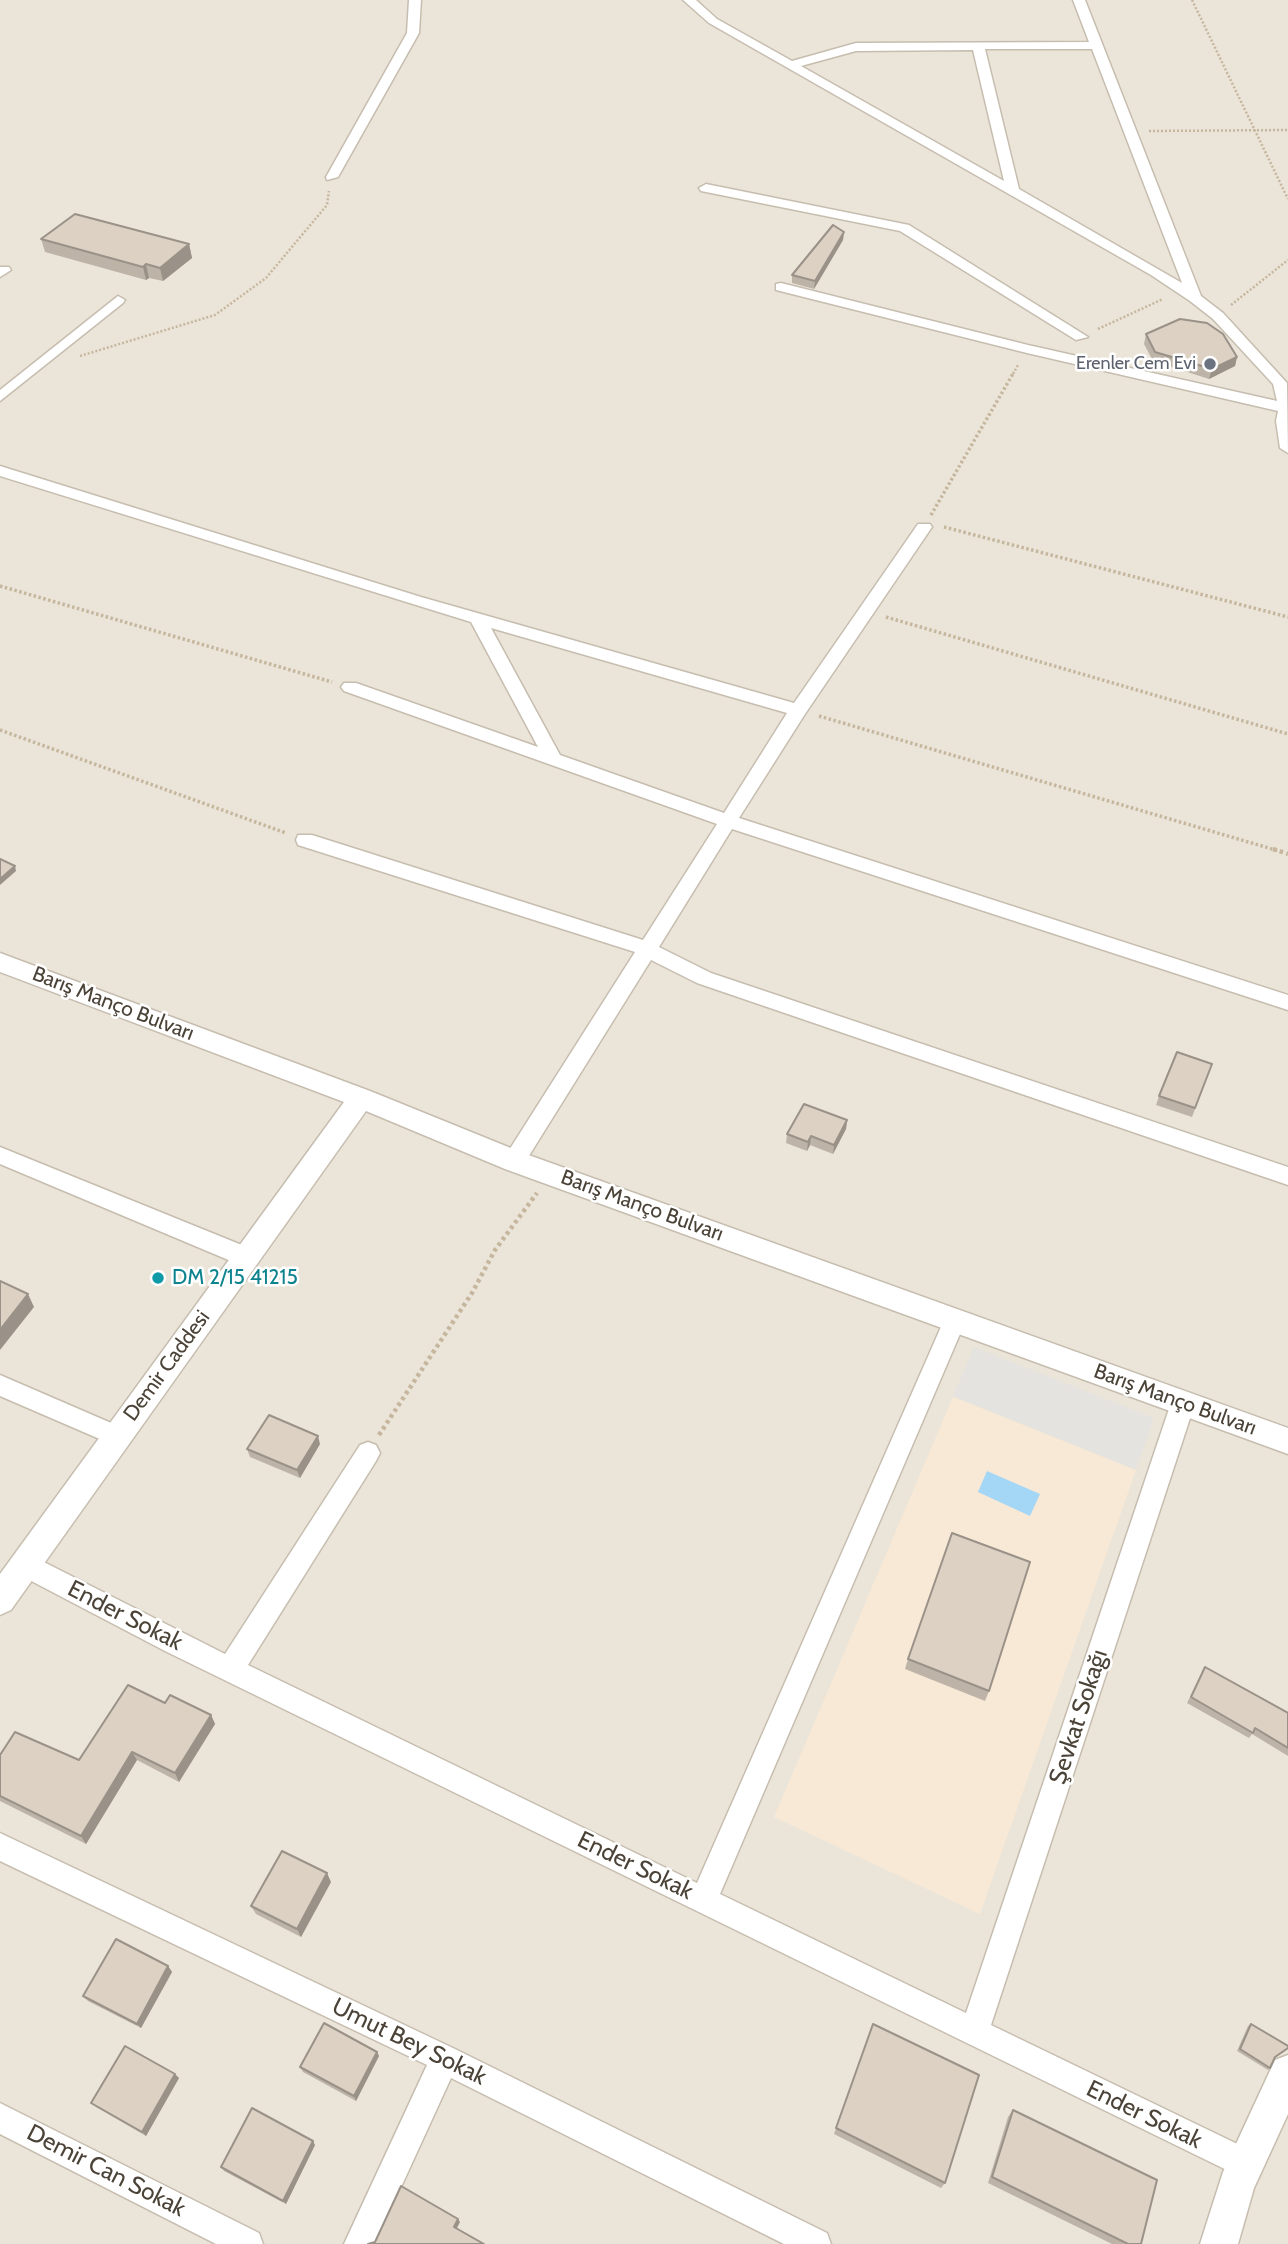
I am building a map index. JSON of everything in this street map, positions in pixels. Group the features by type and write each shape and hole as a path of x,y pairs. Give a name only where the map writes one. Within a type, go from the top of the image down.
{"street":[{"path":"332,177 413,33 415,0"},
{"path":"689,0 713,21 1183,289 1218,316 1284,383 1286,408 1283,421 1288,447"},
{"path":"1079,0 1195,298"},
{"path":"790,65 856,47 1097,45"},
{"path":"978,46 1013,191"},
{"path":"706,188 904,228 1081,337"},
{"path":"781,287 1027,349 1286,408"},
{"path":"0,397 118,300"},
{"path":"0,471 478,619 798,710"},
{"path":"513,1161 798,710 925,525"},
{"path":"478,619 554,758"},
{"path":"350,687 728,821 1288,1003"},
{"path":"305,840 648,949 704,978 1288,1176"},
{"name":"Barış Manço Bulvarı","path":"0,962 361,1098 513,1161 1288,1441"},
{"name":"Demir Caddesi","path":"0,1600 361,1098"},
{"path":"0,1155 246,1257"},
{"path":"704,1899 955,1320"},
{"path":"0,1385 117,1436"},
{"name":"Şevkat Sokağı","path":"974,2032 1183,1403"},
{"path":"231,1668 368,1453"},
{"name":"Ender Sokak","path":"25,1565 1245,2164"},
{"name":"Umut Bey Sokak","path":"0,1847 445,2059 816,2244"},
{"path":"359,2244 445,2059"},
{"path":"1219,2244 1245,2164 1288,2073"},
{"name":"Demir Can Sokak","path":"0,2118 248,2244"}],"path":[{"path":"1192,0 1288,199"},
{"path":"1130,131 1288,130"},
{"path":"38,366 51,365 215,315 266,278 327,205 332,177"},
{"path":"1218,316 1288,260"},
{"path":"1081,337 1183,289"},
{"path":"1027,349 925,525 1288,617"},
{"path":"0,586 350,687"},
{"path":"866,611 1288,734"},
{"path":"798,710 1002,767 1288,854"},
{"path":"0,730 305,840"},
{"path":"368,1453 472,1293 495,1251 551,1173"}],"shaded area":[{"path":"0,0 1288,0 1288,2244 0,2244"},
{"path":"974,1347 1154,1418 1136,1470 953,1396"},
{"path":"953,1397 1136,1470 980,1914 774,1817"}],"water":[{"path":"987,1471 1040,1494 1030,1516 978,1492"}],"building":[{"path":"75,214 189,244 160,268 146,264 143,267 41,239"},
{"path":"833,225 844,232 815,281 792,275"},
{"path":"1180,319 1207,323 1223,334 1237,357 1212,369 1155,352 1146,334"},
{"path":"0,859 15,866 0,879"},
{"path":"1177,1052 1212,1064 1195,1108 1159,1096"},
{"path":"804,1104 847,1120 834,1145 811,1136 808,1142 787,1134"},
{"path":"0,1281 28,1294 0,1330"},
{"path":"269,1415 318,1436 297,1470 247,1449"},
{"path":"952,1533 1030,1562 989,1691 908,1659"},
{"path":"1205,1667 1288,1713 1288,1748 1255,1728 1253,1733 1191,1697"},
{"path":"128,1685 165,1703 170,1695 211,1715 175,1773 132,1752 81,1836 0,1796 0,1755 15,1732 79,1760"},
{"path":"282,1851 327,1873 297,1929 251,1906"},
{"path":"116,1939 168,1966 137,2024 83,1996"},
{"path":"324,2023 377,2052 354,2096 300,2067"},
{"path":"873,2024 979,2075 945,2183 836,2128"},
{"path":"1251,2024 1288,2046 1275,2057 1270,2068 1240,2049"},
{"path":"125,2046 175,2074 142,2132 91,2103"},
{"path":"252,2108 313,2141 283,2201 221,2167"},
{"path":"1013,2110 1157,2180 1141,2244 1128,2244 992,2177"},
{"path":"401,2186 458,2219 454,2227 484,2244 368,2244 375,2242"}],"place":[{"name":"Erenler Cem Evi","path":"1210,364"},
{"name":"DM 2/15 41215","path":"158,1278"}]}
